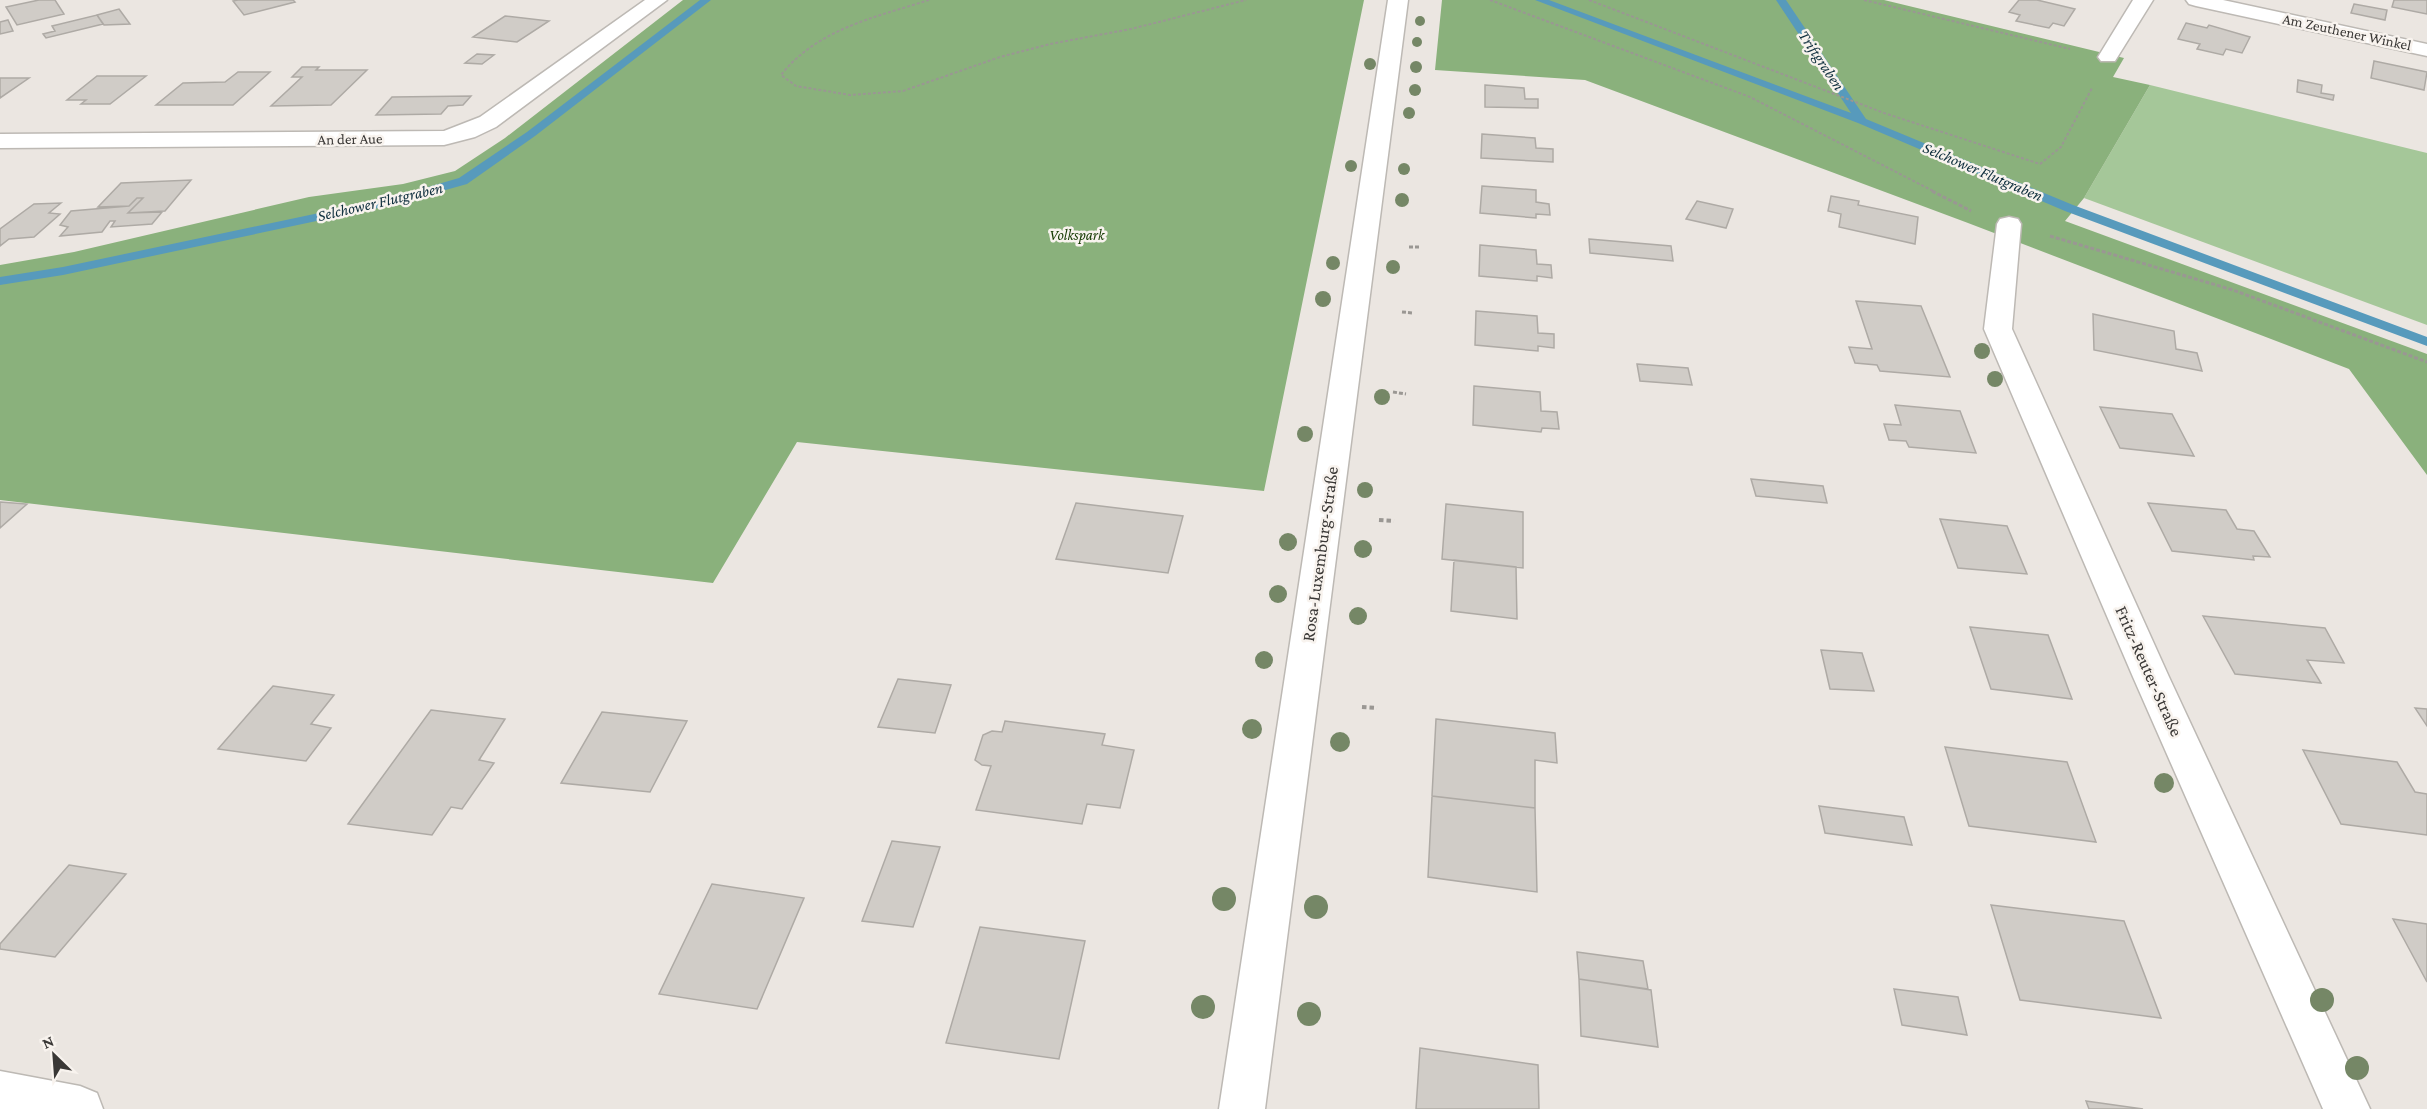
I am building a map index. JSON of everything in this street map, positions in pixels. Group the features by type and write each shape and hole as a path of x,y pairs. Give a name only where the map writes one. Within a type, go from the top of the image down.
{"street":[{"name":"An der Aue","path":"0,141 444,138 467,132 488,122 657,0"},
{"name":"Rosa-Luxemburg-Straße","path":"1242,1109 1398,0"},
{"path":"2108,57 2143,0"},
{"name":"Am Zeuthener Winkel","path":"2196,0 2427,50"},
{"name":"Fritz-Reuter-Straße","path":"2009,227 1998,329 2141,656 2347,1109"},
{"path":"0,1094 80,1109"}],"path":[{"path":"929,0 838,32 804,49 789,62 781,75 796,86 820,92 850,95 903,91 1000,57 1050,44 1131,29 1246,0"},
{"path":"1490,0 1612,44 1779,110 2009,227 2233,290 2427,362"},
{"path":"1589,0 1860,104 2040,164 2061,147 2108,57 1864,0"},
{"path":"1409,247 1419,248"},
{"path":"1402,312 1413,313"},
{"path":"1393,392 1406,394"},
{"path":"1379,520 1394,521"},
{"path":"1362,707 1377,708"}],"green space":[{"name":"Volkspark","path":"683,0 1364,0 1264,491 797,442 713,583 0,500 0,265 74,252 309,197 403,184 455,171 505,138"},
{"path":"1442,0 1884,0 2124,58 2113,77 2150,85 2084,198 2065,221 2427,354 2427,475 2349,369 1585,80 1435,70"},
{"path":"2150,85 2427,153 2427,325 2084,198"}],"building":[{"path":"39,0 55,0 64,14 17,25 6,7"},
{"path":"293,0 295,2 244,15 233,1"},
{"path":"2019,0 2037,0 2075,9 2064,26 2053,23 2049,28 2016,21 2020,15 2009,12"},
{"path":"2394,0 2427,0 2427,14 2392,7"},
{"path":"2354,4 2387,10 2385,20 2351,13"},
{"path":"119,9 130,24 104,25 97,15"},
{"path":"97,15 103,24 46,38 43,34 55,31 52,26"},
{"path":"505,16 549,21 517,42 473,37"},
{"path":"8,20 13,31 0,34 0,22"},
{"path":"2186,23 2207,28 2209,25 2250,37 2242,53 2226,49 2223,55 2197,49 2200,44 2178,39"},
{"path":"477,54 494,55 482,64 465,63"},
{"path":"2374,61 2427,72 2424,90 2371,78"},
{"path":"302,67 319,67 316,70 367,70 331,105 271,106 302,77 292,77"},
{"path":"238,72 270,72 233,105 156,105 183,83 225,82"},
{"path":"97,76 146,76 110,104 81,104 86,100 67,100"},
{"path":"0,78 29,78 0,98"},
{"path":"2298,80 2322,85 2321,93 2334,95 2333,100 2297,92"},
{"path":"1485,85 1524,88 1525,99 1538,99 1538,108 1485,107"},
{"path":"471,96 463,105 448,106 441,114 376,115 392,97"},
{"path":"1482,134 1535,138 1536,148 1553,149 1553,162 1481,158"},
{"path":"191,180 165,211 128,213 143,198 137,198 129,206 98,207 121,183"},
{"path":"1482,186 1536,190 1536,202 1549,204 1550,215 1536,214 1536,218 1480,213"},
{"path":"1831,196 1859,201 1858,205 1918,217 1915,244 1839,227 1841,214 1828,211"},
{"path":"137,198 143,198 128,213 162,212 152,224 111,227 115,221 110,221 102,232 60,236 68,227 60,225 71,211 129,206"},
{"path":"1697,201 1733,209 1726,228 1686,219"},
{"path":"61,203 49,213 60,214 34,237 9,239 0,246 0,229 34,204"},
{"path":"1589,239 1671,246 1673,261 1590,253"},
{"path":"1480,245 1536,250 1537,264 1551,265 1552,278 1537,276 1537,281 1479,276"},
{"path":"1856,301 1921,306 1950,377 1880,371 1877,365 1855,363 1849,347 1872,349"},
{"path":"1476,311 1537,316 1538,333 1554,334 1554,348 1538,346 1538,351 1475,345"},
{"path":"2093,314 2174,331 2176,349 2197,353 2202,371 2094,350"},
{"path":"1637,364 1688,368 1692,385 1640,381"},
{"path":"1474,386 1540,392 1541,411 1557,412 1559,429 1542,428 1541,432 1473,425"},
{"path":"1895,405 1960,411 1976,453 1909,447 1906,441 1889,440 1884,424 1901,425"},
{"path":"2100,407 2172,414 2194,456 2120,448"},
{"path":"1751,479 1823,486 1827,503 1756,496"},
{"path":"0,502 27,504 0,528"},
{"path":"1076,503 1183,516 1168,573 1056,559"},
{"path":"2148,503 2226,510 2237,529 2254,531 2270,557 2253,556 2254,560 2172,551"},
{"path":"1446,504 1523,512 1523,568 1442,559"},
{"path":"1940,519 2007,526 2027,574 1958,568"},
{"path":"1454,560 1516,567 1517,619 1451,611"},
{"path":"2203,616 2325,628 2344,663 2307,660 2321,683 2235,674"},
{"path":"1970,627 2048,635 2072,699 1991,689"},
{"path":"1821,650 1862,653 1874,691 1830,689"},
{"path":"898,679 951,685 935,733 878,727"},
{"path":"273,686 334,695 311,724 331,728 306,761 218,749"},
{"path":"2415,708 2427,709 2427,726"},
{"path":"431,710 505,719 479,760 494,763 462,809 451,807 432,835 348,824"},
{"path":"602,712 687,721 650,792 561,783"},
{"path":"1436,719 1555,733 1557,763 1535,760 1535,808 1432,796"},
{"path":"1005,721 1105,734 1102,745 1134,750 1120,808 1087,804 1082,824 976,810 991,766 982,765 975,760 983,735 992,731 1002,732"},
{"path":"1945,747 2067,762 2096,842 1969,826"},
{"path":"2303,750 2397,762 2415,792 2427,794 2427,835 2341,824"},
{"path":"1432,796 1535,808 1537,892 1428,877"},
{"path":"1819,806 1904,817 1912,845 1825,833"},
{"path":"892,841 940,847 913,927 862,921"},
{"path":"69,865 126,874 55,957 0,949 0,944"},
{"path":"712,884 804,898 757,1009 659,994"},
{"path":"1991,905 2124,921 2161,1018 2020,1000"},
{"path":"2393,919 2427,924 2427,982"},
{"path":"980,927 1085,941 1059,1059 946,1043"},
{"path":"1577,952 1643,961 1648,989 1579,979"},
{"path":"1579,979 1651,990 1658,1047 1581,1036"},
{"path":"1894,989 1958,997 1967,1035 1902,1025"},
{"path":"1420,1048 1538,1065 1539,1109 1416,1109"},
{"path":"2086,1101 2143,1109 2089,1109"}],"waterway":[{"name":"Selchower Flutgraben","path":"0,281 63,271 392,201 463,181 531,134 706,0"},
{"name":"Selchower Flutgraben","path":"1540,0 1862,121"},
{"name":"Triftgraben","path":"1781,0 1862,121"},
{"name":"Selchower Flutgraben","path":"1862,121 2069,208 2427,342"}]}
